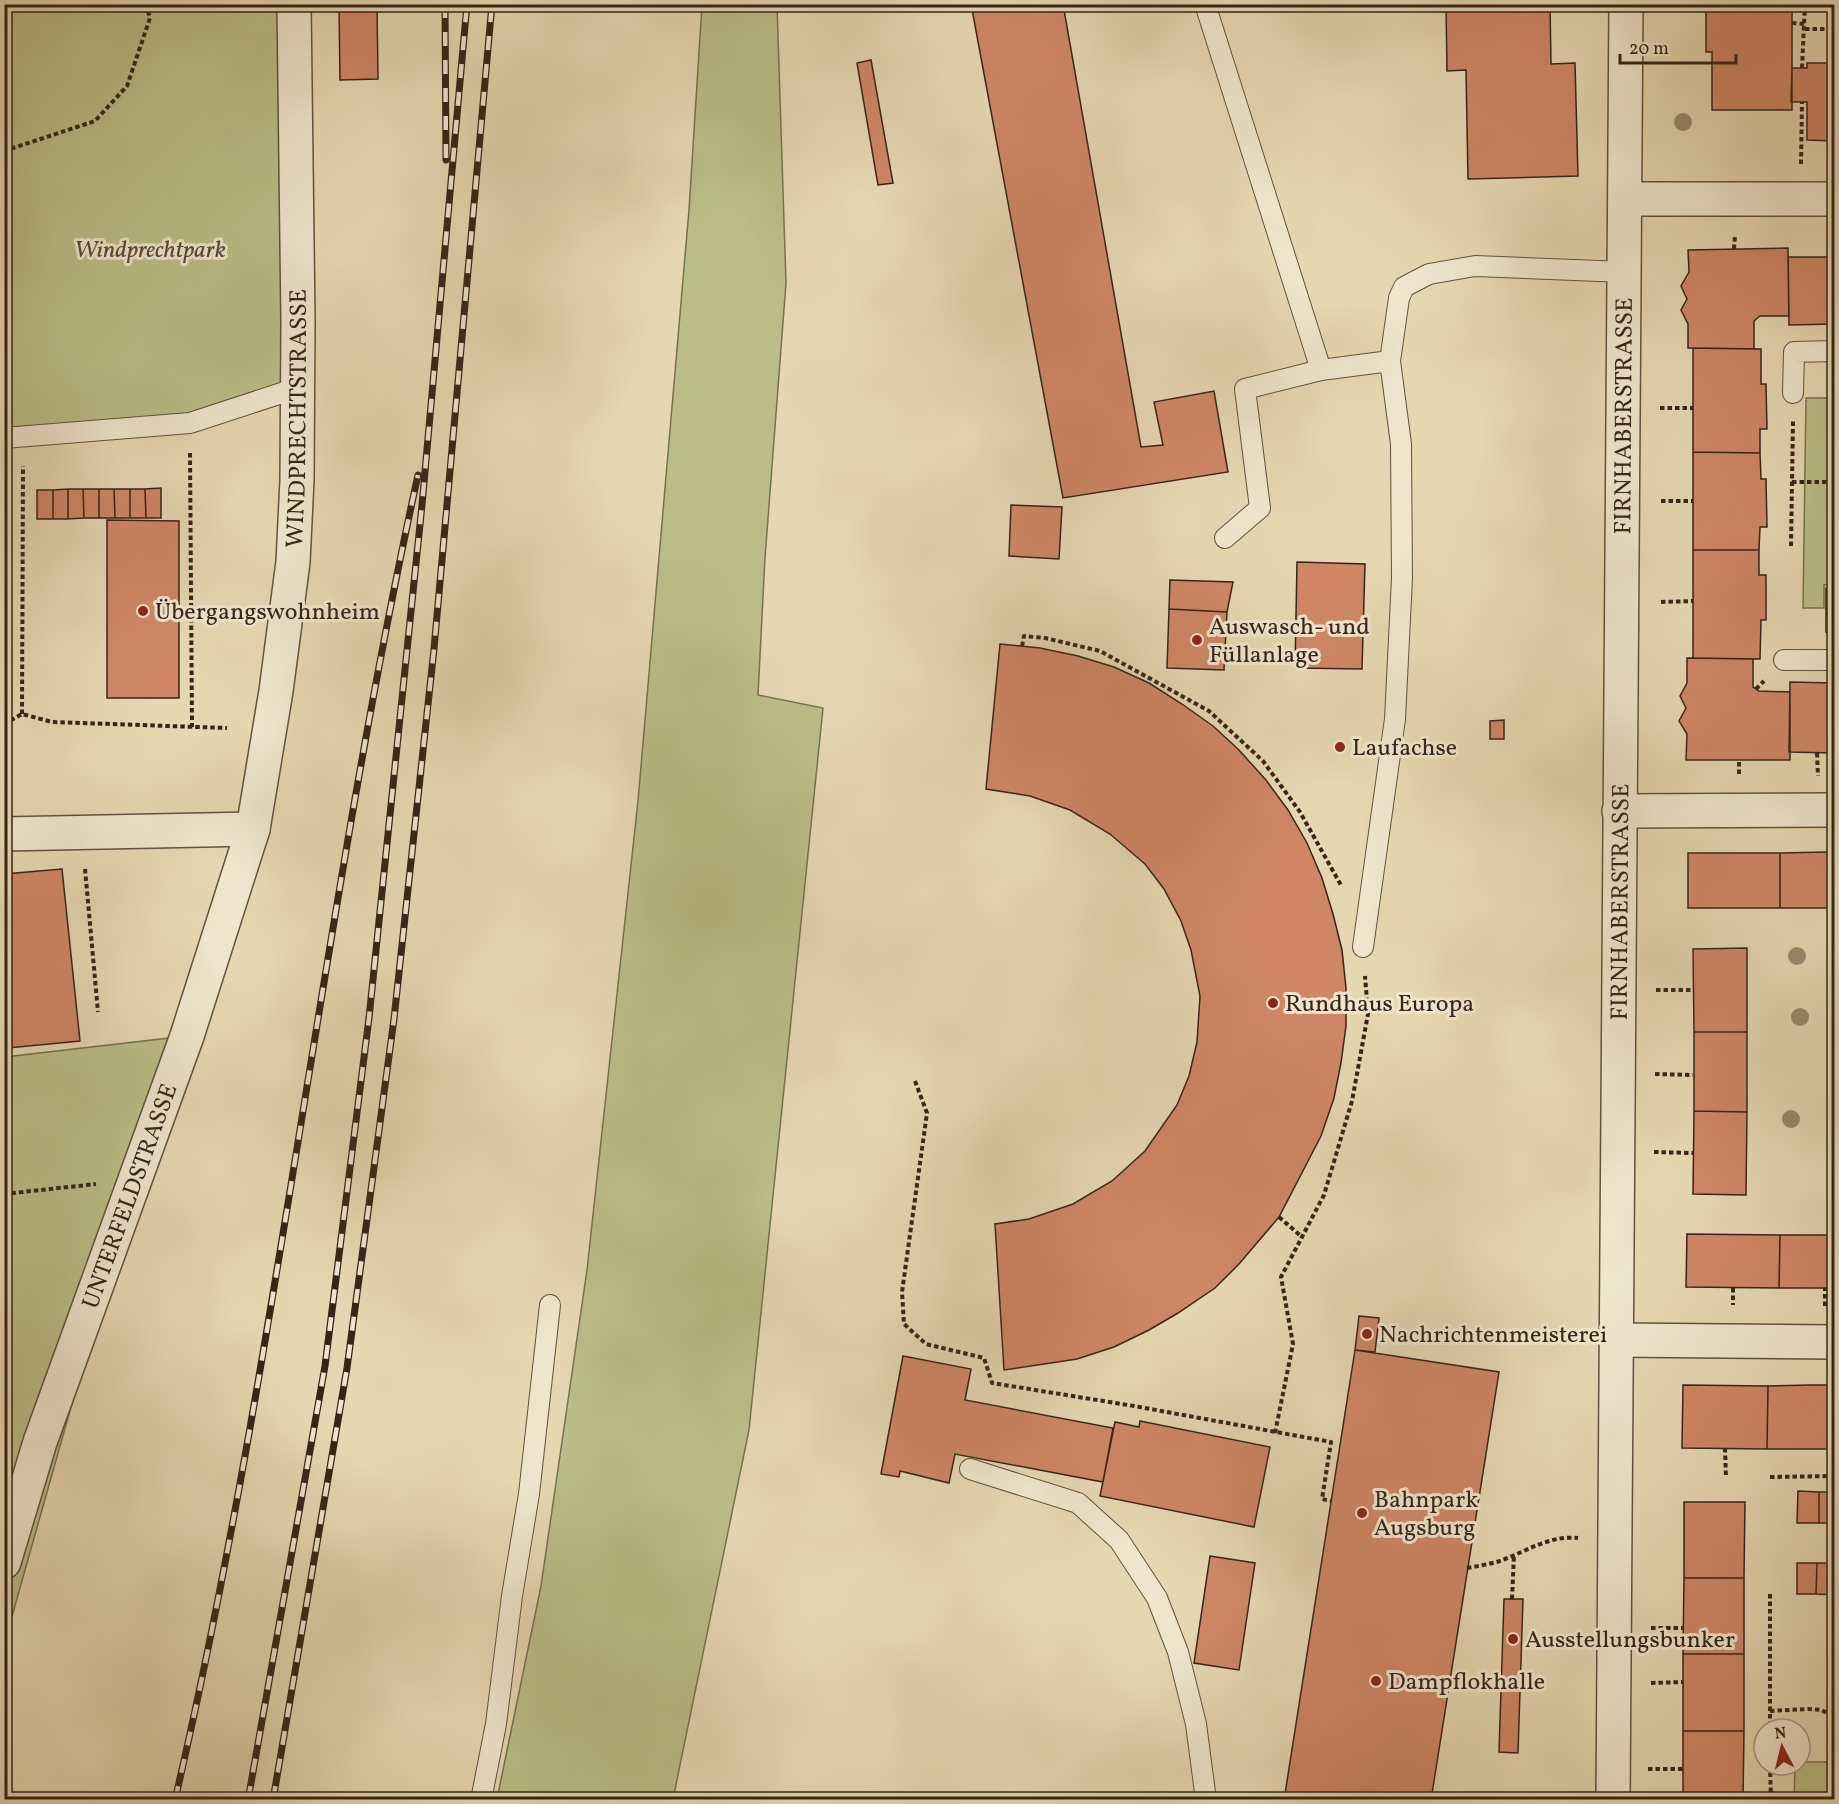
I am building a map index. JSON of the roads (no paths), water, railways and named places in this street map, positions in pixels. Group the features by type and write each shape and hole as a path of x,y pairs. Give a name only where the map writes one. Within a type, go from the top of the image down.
{"street":[{"name":"WINDPRECHTSTRASSE","path":"254,829 276,691 293,562 297,480 294,4"},
{"name":"FIRNHABERSTRASSE","path":"1613,1800 1626,4"},
{"path":"1626,199 1834,199"},
{"path":"1619,811 1834,810"},
{"path":"4,834 254,829"},
{"name":"UNTERFELDSTRASSE","path":"4,1562 40,1442 187,1036 254,829"},
{"path":"1616,1340 1834,1342"}],"lane":[{"path":"1205,4 1321,370"},
{"path":"1363,947 1395,719 1402,578 1401,444 1390,361 1399,298 1404,287 1429,274 1475,266 1625,272"},
{"path":"1793,393 1794,352 1834,351"},
{"path":"1225,538 1260,508 1245,389 1321,370 1390,361"},
{"path":"14,438 190,423 297,388"},
{"path":"1784,660 1834,660"},
{"path":"481,1800 495,1724 512,1596 529,1494 550,1305"},
{"path":"970,1469 1078,1503 1119,1540 1157,1598 1178,1652 1196,1724 1206,1800"}],"railway":[{"path":"445,4 446,160"},
{"path":"248,1800 325,1366 369,1018 422,505 467,4"},
{"path":"273,1800 347,1368 394,1019 434,649 492,4"},
{"path":"175,1800 211,1635 242,1470 354,805 384,640 418,475"}],"place":[{"name":"Übergangswohnheim","path":"143,611"},
{"name":"Auswasch- und Füllanlage","path":"1197,640"},
{"name":"Laufachse","path":"1340,747"},
{"name":"Rundhaus Europa","path":"1273,1003"},
{"name":"Nachrichtenmeisterei","path":"1367,1334"},
{"name":"Bahnpark Augsburg","path":"1362,1513"},
{"name":"Ausstellungsbunker","path":"1513,1639"},
{"name":"Dampflokhalle","path":"1376,1681"}],"park label":[{"name":"Windprechtpark","path":"150,249"}]}
